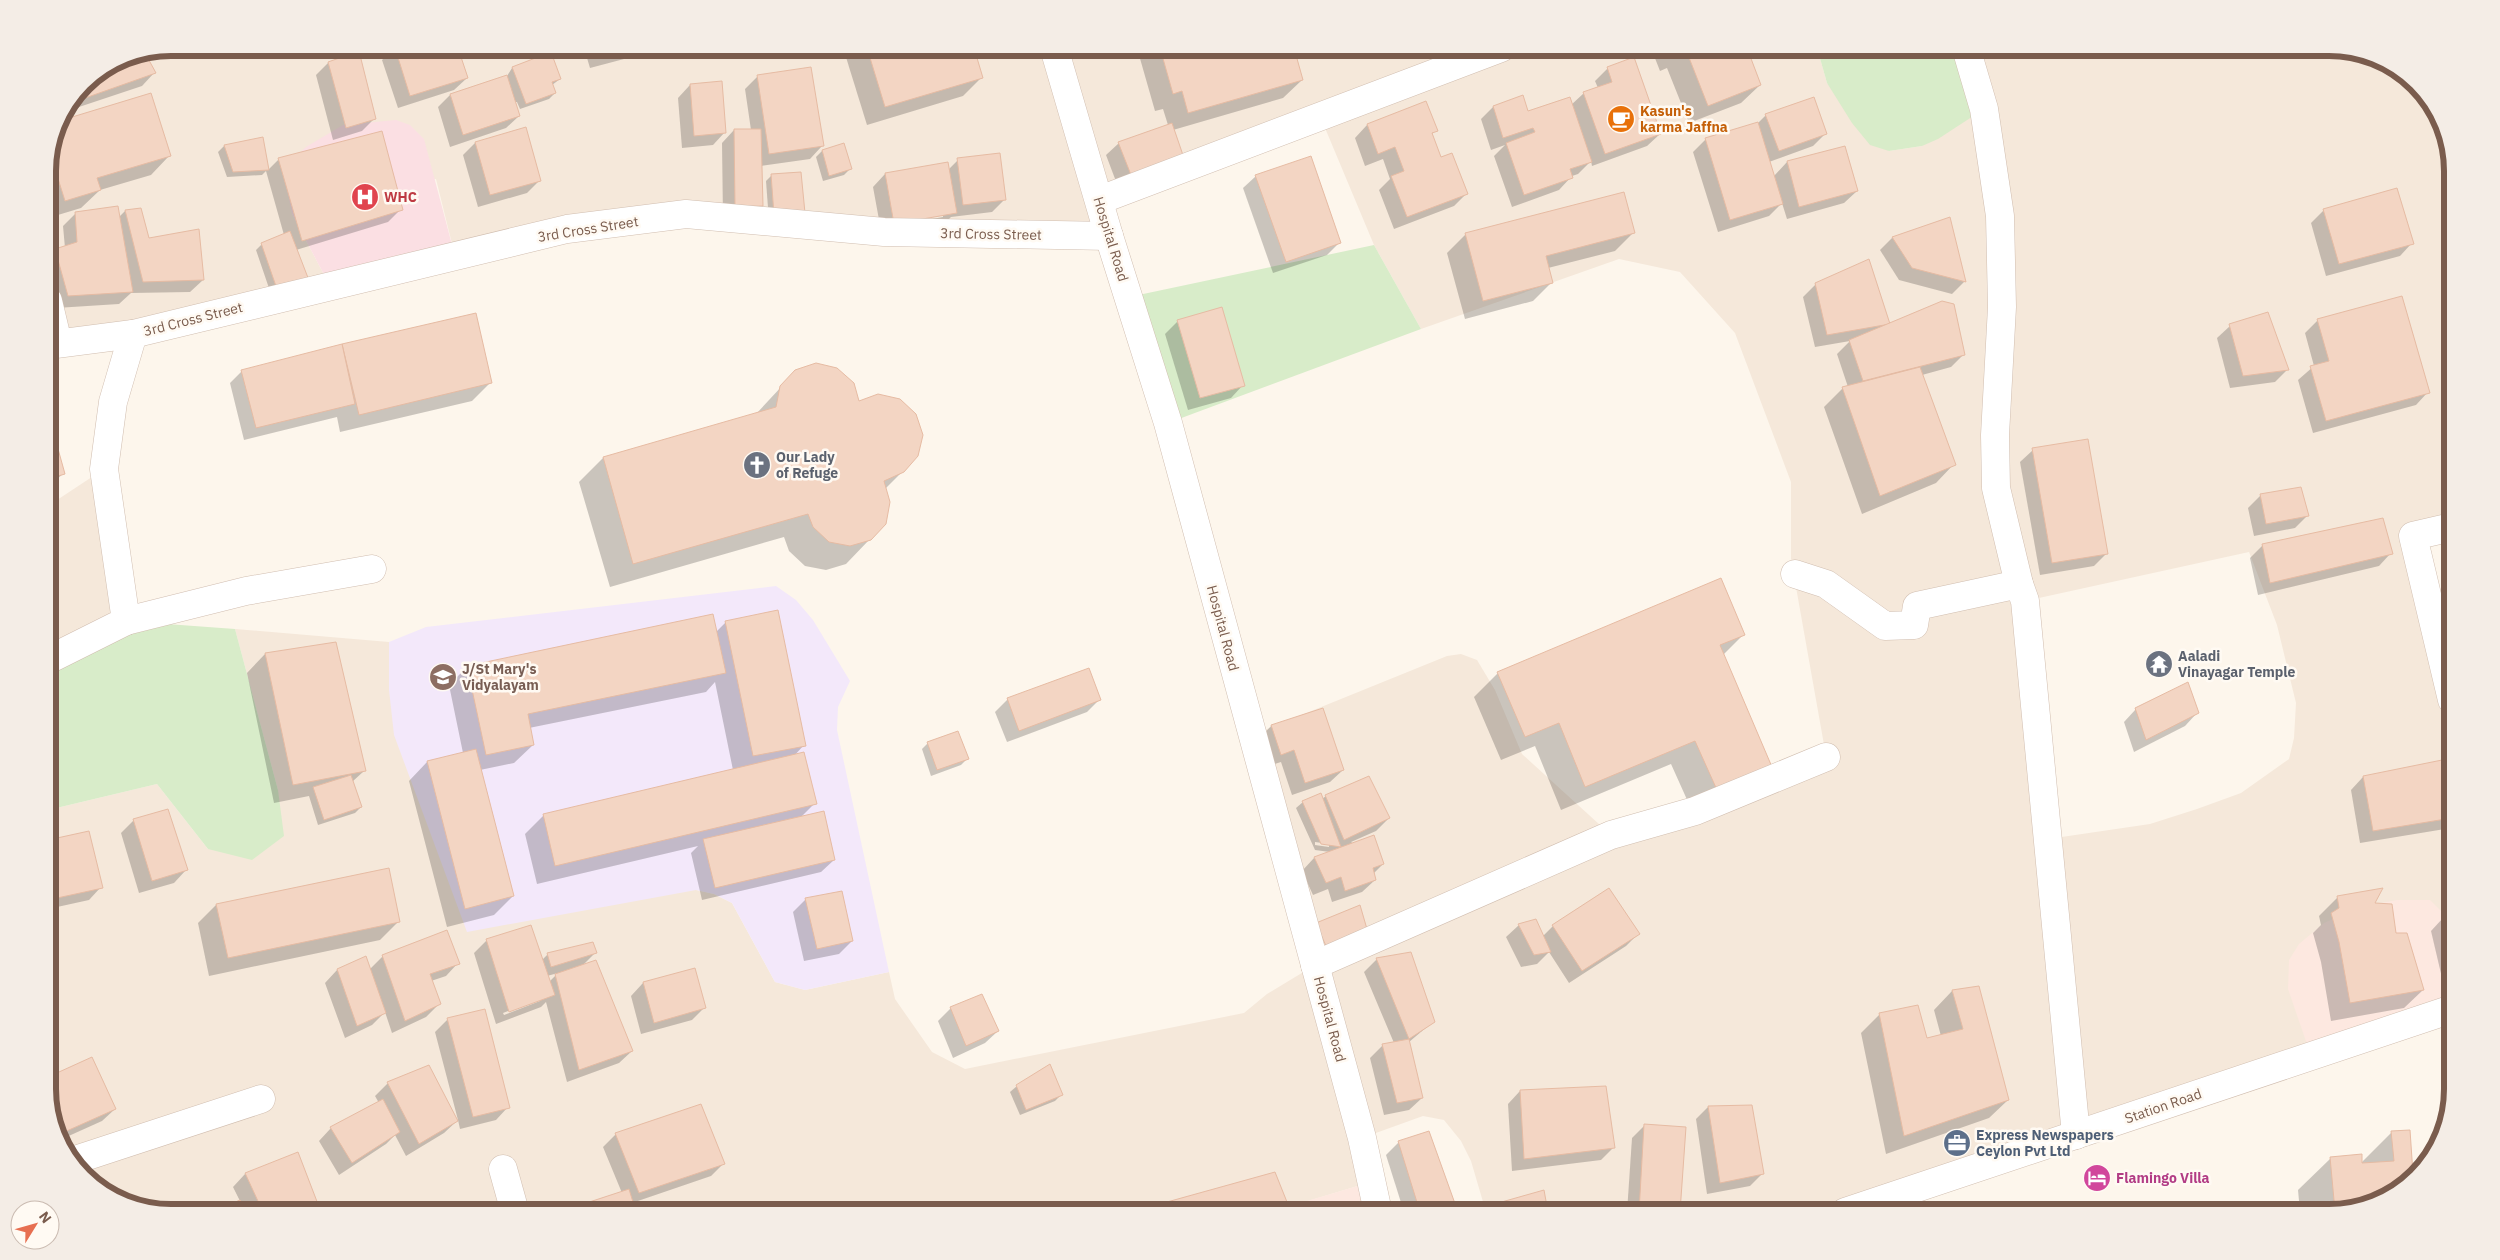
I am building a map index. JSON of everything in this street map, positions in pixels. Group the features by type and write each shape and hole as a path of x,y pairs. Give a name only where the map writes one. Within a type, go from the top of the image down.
{"street":[{"name":"Hospital Road","path":"1056,56 1109,236 1168,424 1362,1138 1376,1204"},
{"path":"1100,200 1480,56"},
{"path":"1968,56 1984,110 2000,216 2002,307 1995,435 1996,488 2019,584 2025,601 2076,1136"},
{"name":"3rd Cross Street","path":"56,344 133,334 568,229 686,214 884,232 1109,236"},
{"path":"126,621 104,469 113,402 133,334"},
{"path":"2444,529 2413,536 2444,666"},
{"path":"56,656 126,621 246,592 372,569"},
{"path":"1794,574 1826,584 1885,626 1914,625 1917,606 2019,584"},
{"path":"1315,965 1611,835 1695,811 1826,757"},
{"name":"Station Road","path":"1869,1204 2444,1012"},
{"path":"80,1158 261,1098"},
{"path":"503,1169 513,1204"}],"shaded area":[{"path":"163,56 1819,56 1827,83 1889,151 1922,146 1962,56 2329,56 2351,58 2366,62 2393,76 2415,95 2432,120 2438,134 2444,163 2444,529 2413,536 2444,658 2444,927 2311,1056 1869,1204 1484,1204 1471,1161 1461,1141 1444,1120 1423,1116 1362,1138 1371,1182 1308,1201 1308,1204 171,1204 141,1200 120,1192 107,1184 85,1165 68,1140 58,1111 56,1097 56,808 157,784 208,849 278,790 235,629 389,642 389,690 696,890 714,894 732,903 775,982 805,990 889,972 895,999 932,1052 965,1069 1244,1013 1267,994 1315,965 1252,735 1447,656 1461,654 1477,660 1495,690 1522,754 1611,835 1826,756 1791,559 1791,482 1735,333 1680,272 1619,259 1421,329 1374,245 1320,116 1100,200 1109,236 686,214 455,256 436,179 292,214 330,286 56,343 56,163 65,127 76,107 90,90 107,76 141,60","holes":["2249,552 2277,625 2296,703 2294,738 2289,759 2241,793 2150,824 2048,839 2025,601"]},
{"name":"WHC","path":"396,120 410,125 424,139 455,256 330,286 292,214 284,174 293,159 306,147 343,125"},
{"path":"104,469 126,621 56,656 56,501"},
{"path":"776,586 796,600 813,620 850,681 838,707 837,730 889,972 805,990 775,982 732,903 714,894 696,890 467,932 394,735 389,690 389,642 426,627"},
{"path":"2397,900 2430,900 2444,914 2444,1012 2311,1056 2288,989 2289,960 2299,944 2324,923 2360,907"},
{"path":"1371,1182 1376,1204 1308,1204 1307,1201"}],"green space":[{"path":"1819,56 1968,56 1984,109 1938,139 1922,146 1889,151 1870,145 1852,123 1827,83"},
{"path":"1374,245 1421,329 1168,423 1129,297"},
{"path":"126,621 235,629 278,790 284,836 252,860 208,849 157,784 56,808 56,656"}],"building":[{"path":"345,56 360,56 376,119 346,128 328,62"},
{"path":"398,56 461,56 468,78 410,96"},
{"path":"541,56 552,56 561,79 552,82 556,93 526,104 512,67"},
{"path":"869,56 976,56 983,78 885,107"},
{"path":"1162,56 1296,56 1303,80 1188,113 1182,91 1173,94"},
{"path":"1688,56 1750,56 1761,85 1708,106"},
{"path":"1634,57 1661,134 1605,154 1583,92 1612,82 1607,67"},
{"path":"148,58 156,73 82,99 107,76 141,60"},
{"path":"811,67 824,146 769,154 757,75"},
{"path":"507,75 520,116 463,135 450,94"},
{"path":"722,81 726,133 694,136 690,84"},
{"path":"151,93 171,156 97,178 101,190 65,201 56,172 56,163 60,141 70,118"},
{"path":"1523,95 1528,111 1570,97 1592,162 1570,169 1573,178 1524,195 1506,143 1535,132 1533,128 1503,138 1493,106"},
{"path":"1814,97 1827,134 1779,151 1765,114"},
{"path":"1426,101 1438,131 1432,133 1441,157 1452,153 1468,194 1407,217 1391,176 1404,171 1395,147 1378,154 1367,124"},
{"path":"1758,122 1783,204 1730,220 1705,138"},
{"path":"1172,123 1185,161 1133,180 1118,142"},
{"path":"526,127 541,181 490,195 475,142"},
{"path":"734,129 761,129 763,206 735,207"},
{"path":"382,131 403,210 302,241 278,158"},
{"path":"263,137 269,170 233,172 224,145"},
{"path":"844,143 852,169 829,176 822,150"},
{"path":"1845,146 1858,191 1799,207 1787,161"},
{"path":"1000,153 1006,200 963,205 957,158"},
{"path":"1311,156 1341,243 1286,262 1255,175"},
{"path":"948,162 957,213 894,224 885,173"},
{"path":"801,172 805,213 774,215 771,174"},
{"path":"2397,188 2414,244 2339,264 2323,209"},
{"path":"1624,192 1635,233 1546,256 1553,283 1483,301 1465,233"},
{"path":"118,206 133,292 68,296 56,249 77,242 75,212"},
{"path":"141,208 149,238 199,229 204,280 143,282 125,210"},
{"path":"1950,217 1966,282 1912,268 1892,237"},
{"path":"290,231 310,283 278,292 261,243"},
{"path":"1869,259 1890,324 1827,335 1815,283"},
{"path":"2402,296 2430,393 2326,421 2310,366 2329,361 2317,319"},
{"path":"1942,301 1954,304 1965,355 1863,381 1849,340"},
{"path":"1222,307 1245,386 1200,398 1177,320"},
{"path":"2268,312 2289,370 2243,376 2229,324"},
{"path":"476,313 492,383 359,415 342,344"},
{"path":"342,344 355,404 256,428 241,370"},
{"name":"Our Lady of Refuge","path":"816,363 837,368 854,383 859,401 878,394 900,399 916,414 923,435 918,456 904,472 884,481 890,502 886,524 871,540 850,546 829,542 813,527 808,514 633,564 603,457 776,407 780,386 795,370"},
{"path":"1920,367 1956,465 1880,496 1842,387"},
{"path":"2088,439 2108,554 2052,563 2032,448"},
{"path":"56,442 65,474 56,477"},
{"path":"2301,487 2309,516 2266,524 2260,494"},
{"path":"2383,518 2393,554 2270,583 2262,544"},
{"path":"1721,578 1745,635 1720,645 1772,767 1717,790 1695,741 1585,787 1559,723 1525,737 1497,672"},
{"path":"778,610 806,746 753,756 725,621"},
{"path":"713,614 726,673 528,714 534,745 486,755 467,666"},
{"path":"336,642 366,771 293,785 265,653"},
{"path":"1089,668 1101,700 1019,731 1007,698"},
{"path":"2188,682 2199,713 2146,740 2135,708"},
{"path":"1323,708 1344,770 1305,783 1294,750 1281,755 1271,725"},
{"path":"958,731 969,759 937,770 927,742"},
{"path":"476,749 514,896 465,909 427,761"},
{"path":"804,752 817,804 555,866 543,814"},
{"path":"2444,760 2444,819 2373,831 2363,776"},
{"path":"351,775 362,807 324,820 313,787"},
{"path":"1369,776 1390,818 1344,840 1325,795"},
{"path":"1321,793 1341,847 1321,844 1302,801"},
{"path":"168,809 188,870 152,881 133,819"},
{"path":"824,811 835,860 715,888 703,839"},
{"path":"89,831 103,888 56,898 56,838"},
{"path":"1374,835 1384,864 1373,868 1376,880 1345,891 1341,877 1326,883 1314,857"},
{"path":"389,868 400,922 228,958 216,904"},
{"path":"1609,888 1640,934 1582,971 1552,925"},
{"path":"2383,888 2375,903 2392,904 2396,933 2407,933 2424,990 2350,1003 2339,942 2331,913 2339,908 2337,896"},
{"path":"842,891 853,941 817,949 805,898"},
{"path":"1360,905 1369,936 1326,946 1316,923"},
{"path":"1536,919 1551,952 1534,955 1518,924"},
{"path":"531,925 555,995 509,1012 486,939"},
{"path":"447,930 460,964 430,974 441,1004 405,1021 382,955"},
{"path":"593,942 597,953 551,967 547,953"},
{"path":"1411,952 1435,1022 1409,1039 1376,958"},
{"path":"366,956 386,1013 357,1026 337,969"},
{"path":"596,960 633,1051 579,1070 555,974"},
{"path":"695,968 706,1008 654,1023 643,982"},
{"path":"1979,986 2009,1100 1904,1136 1879,1013 1918,1005 1927,1038 1963,1029 1952,990"},
{"path":"982,994 999,1031 966,1046 950,1007"},
{"path":"485,1009 510,1108 473,1117 447,1018"},
{"path":"1409,1039 1423,1098 1397,1103 1382,1044"},
{"path":"92,1057 116,1109 65,1132 58,1111 56,1073"},
{"path":"1050,1064 1063,1095 1026,1110 1016,1085"},
{"path":"429,1065 458,1121 419,1144 387,1082"},
{"path":"1606,1086 1615,1148 1524,1159 1520,1090"},
{"path":"383,1099 400,1132 352,1163 330,1127"},
{"path":"701,1104 725,1164 639,1193 615,1133"},
{"path":"1752,1105 1764,1174 1720,1183 1708,1106"},
{"path":"1644,1124 1686,1127 1681,1204 1639,1204"},
{"path":"2410,1130 2413,1167 2399,1180 2373,1195 2359,1200 2334,1204 2330,1157 2362,1154 2362,1163 2394,1161 2391,1131"},
{"path":"1429,1131 1455,1204 1418,1204 1398,1141"},
{"path":"298,1152 318,1204 259,1204 245,1173"},
{"path":"1275,1172 1288,1204 1168,1204 1167,1202"},
{"path":"629,1189 634,1204 583,1204"},
{"path":"1544,1190 1547,1204 1495,1204"},
{"path":"240,1200 242,1204 231,1204"}],"place":[{"name":"Kasun's karma Jaffna","path":"1621,119"},
{"name":"WHC","path":"365,197"},
{"name":"Our Lady of Refuge","path":"757,465"},
{"name":"Aaladi Vinayagar Temple","path":"2159,664"},
{"name":"J/St Mary's Vidyalayam","path":"443,677"},
{"name":"Express Newspapers Ceylon Pvt Ltd","path":"1957,1143"},
{"name":"Flamingo Villa","path":"2097,1178"}]}
